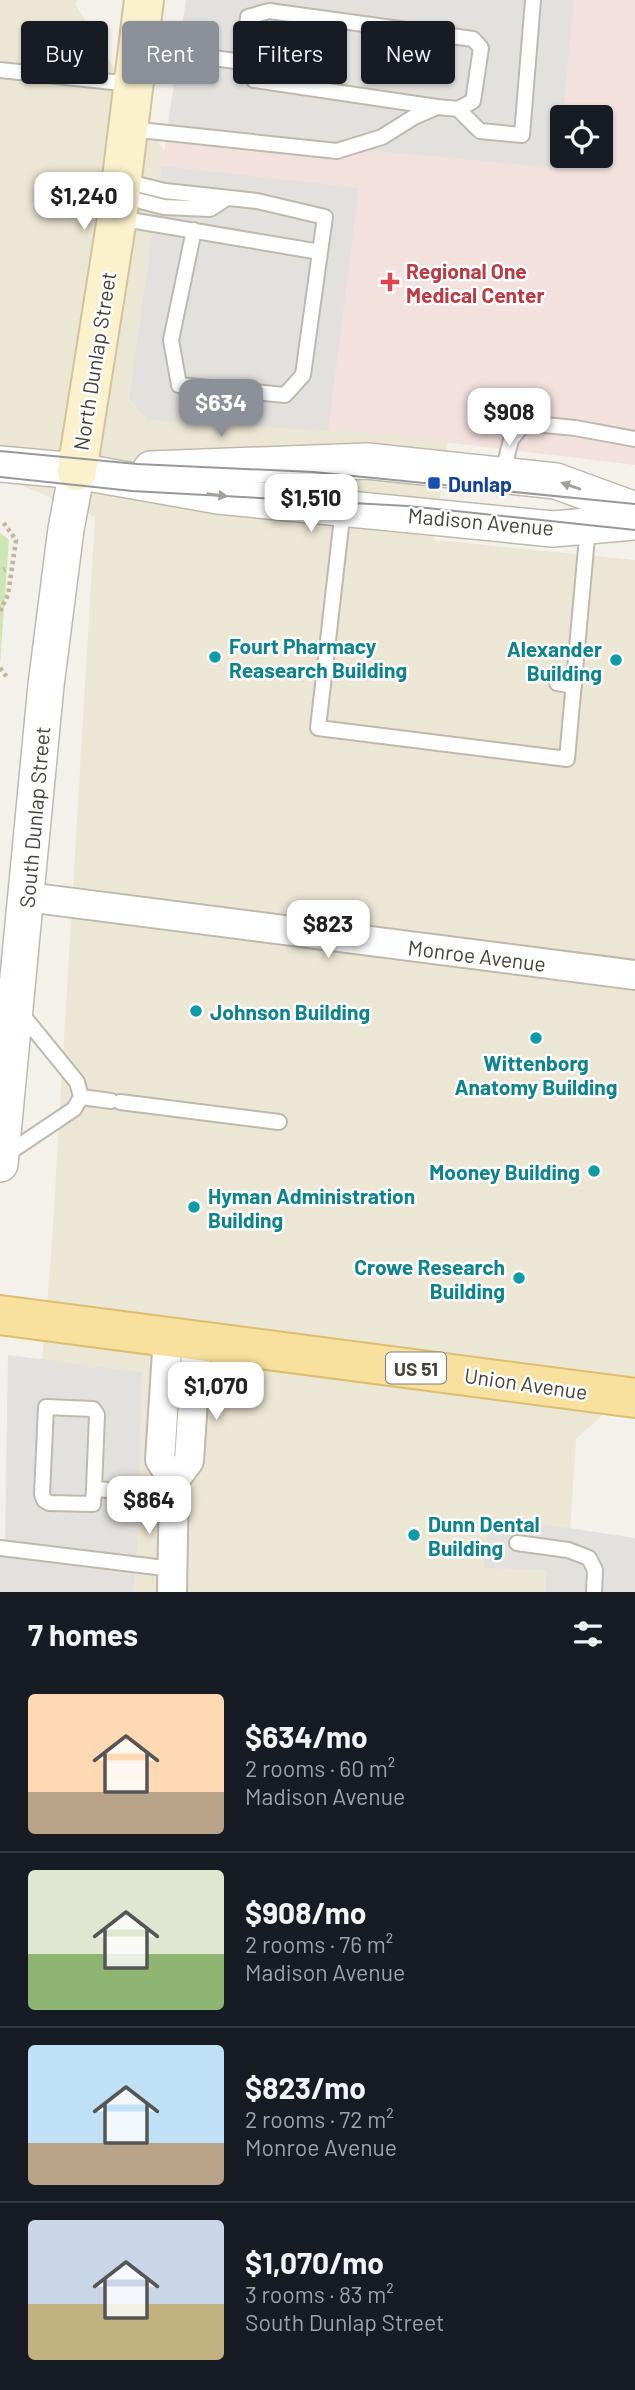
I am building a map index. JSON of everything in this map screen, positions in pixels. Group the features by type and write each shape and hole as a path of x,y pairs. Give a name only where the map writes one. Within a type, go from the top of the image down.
{"main road":[{"name":"North Dunlap Street","path":"141,21 144,0"},
{"name":"North Dunlap Street","path":"77,471 134,84"},
{"name":"Union Avenue","path":"0,1315 635,1398"}],"street":[{"name":"Madison Avenue","path":"77,471 367,461 556,481 635,510"},
{"name":"Madison Avenue","path":"0,464 77,471 218,496 553,529 635,522"},
{"name":"South Dunlap Street","path":"0,1164 46,685 66,529 77,471"},
{"name":"Monroe Avenue","path":"27,897 635,975"},
{"path":"173,1580 173,1488 189,1461 182,1337"}],"lane":[{"path":"458,109 480,131 522,135 533,0"},
{"path":"248,21 248,17 269,11 345,21"},
{"path":"281,84 458,109 473,101 481,48 473,38 347,21"},
{"path":"0,70 122,66"},
{"path":"128,129 337,151 382,138 414,117 437,107"},
{"path":"119,198 165,191 257,201 325,217 303,375 285,395 179,385 171,340 194,230"},
{"path":"119,198 194,230 320,252"},
{"path":"502,475 511,440 524,423 575,428 635,439"},
{"path":"343,509 318,728 567,759 588,526"},
{"path":"558,683 574,686"},
{"path":"0,1159 74,1109 81,1097 77,1082 17,1007"},
{"path":"81,1097 279,1122"},
{"path":"46,1407 85,1407 93,1409 97,1415 94,1489 93,1504 49,1503 44,1500 42,1494 46,1407"},
{"path":"94,1489 173,1488"},
{"path":"517,1544 568,1550 589,1558 595,1570 594,1592"},
{"path":"0,1548 173,1580"}],"path":[{"path":"0,611 8,595 16,540 2,522"},
{"path":"0,668 7,677"}],"shaded area":[{"path":"0,0 77,0 76,5 86,21 21,21 21,84 108,84 108,58 164,151 488,162 434,540 635,560 635,1385 576,1439 566,1592 0,1592 0,1539 26,1541 51,1258 95,517 0,476"},
{"name":"Regional One Medical Center","path":"186,0 635,0 635,465 360,432 148,420 129,398 174,84 219,84 219,21 183,21"},
{"path":"186,0 574,0 564,105 550,105 550,167 167,132 174,84 219,84 219,21 183,21"},
{"path":"162,166 359,188 328,431 148,420 129,398"},
{"path":"8,1355 142,1372 137,1559 5,1544"},
{"path":"490,1516 635,1538 635,1592 546,1592 546,1570 484,1568"},
{"path":"0,1554 135,1570 133,1592 0,1592"}],"green space":[{"path":"0,533 9,540 0,664"}],"tram line":[{"path":"0,451 137,464 313,472 635,504"},
{"path":"0,477 132,491 408,506 635,530"}],"place":[{"name":"Regional One Medical Center","path":"390,282"},
{"name":"Dunlap","path":"434,483"},
{"name":"Fourt Pharmacy Reasearch Building","path":"215,657"},
{"name":"Alexander Building","path":"616,660"},
{"name":"Johnson Building","path":"196,1011"},
{"name":"Wittenborg Anatomy Building","path":"536,1038"},
{"name":"Mooney Building","path":"594,1171"},
{"name":"Hyman Administration Building","path":"194,1207"},
{"name":"Crowe Research Building","path":"519,1278"},
{"name":"Dunn Dental Building","path":"414,1535"}]}
